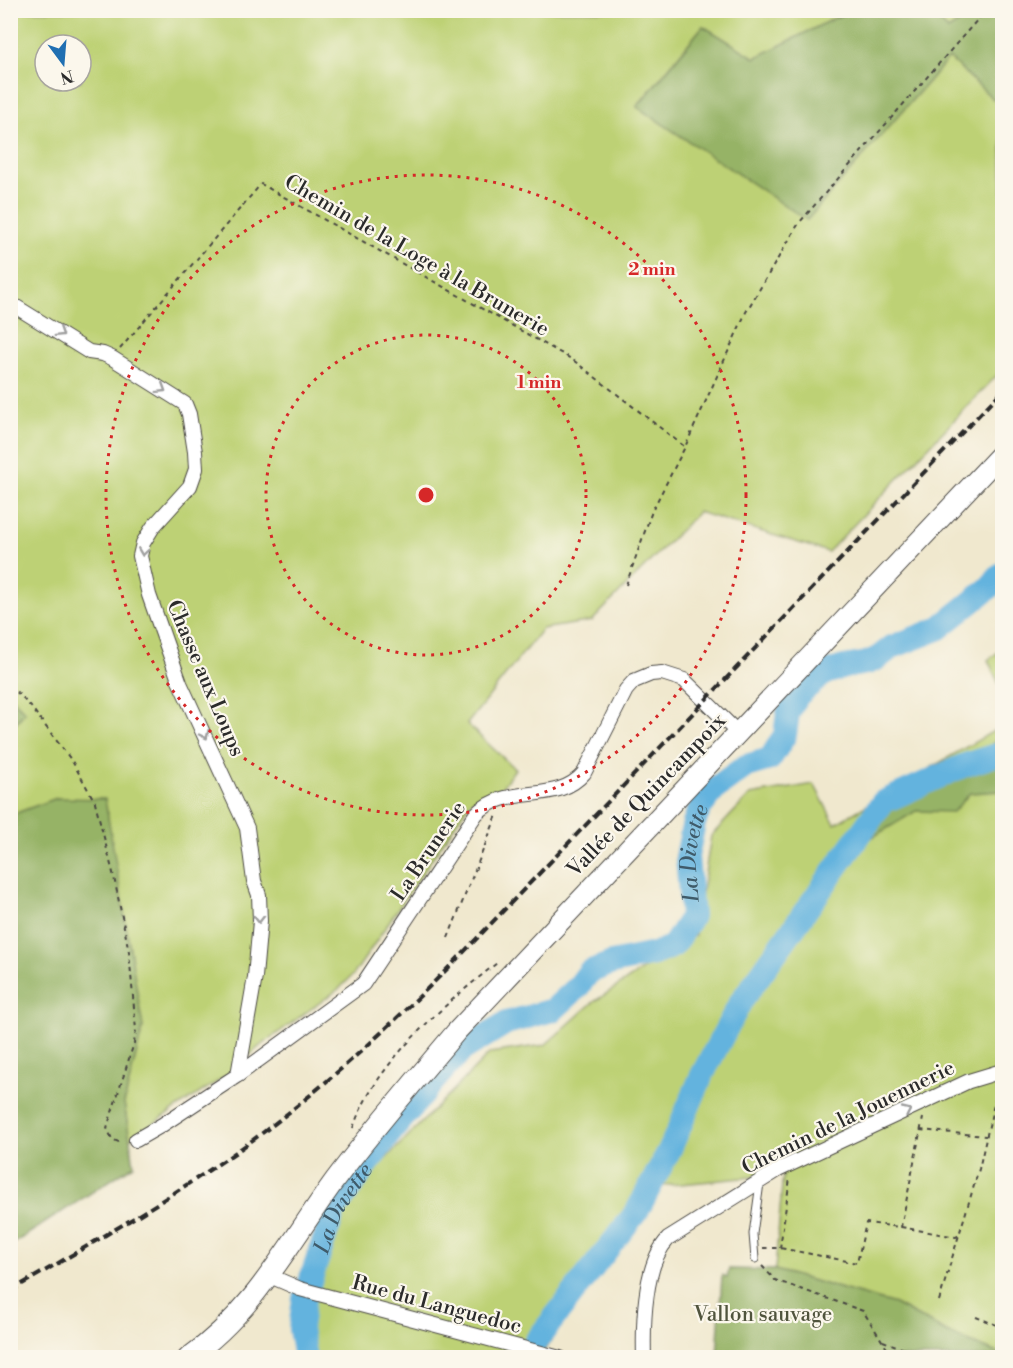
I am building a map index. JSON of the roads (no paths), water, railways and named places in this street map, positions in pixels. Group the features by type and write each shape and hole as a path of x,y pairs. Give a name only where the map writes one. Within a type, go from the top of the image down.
{"main road":[{"name":"Vallée de Quincampoix","path":"188,1358 221,1332 252,1299 335,1181 394,1105 456,1032 1002,453"}],"street":[{"name":"Chasse aux Loups","path":"10,303 89,352 112,358 185,404 189,414 195,452 196,469 193,478 190,486 153,527 140,556 149,596 180,683 247,828 254,881 259,895 260,921 255,976 238,1076"},
{"name":"La Brunerie","path":"136,1140 238,1076 363,984 476,814 490,802 511,796 561,789 577,781 584,773 626,690 634,681 651,674 662,673 684,680 738,733"},
{"name":"Chemin de la Jouennerie","path":"644,1358 643,1331 650,1282 654,1263 662,1245 668,1239 760,1180 784,1173 969,1081 1002,1071"},
{"name":"Rue du Languedoc","path":"270,1276 300,1289 554,1356"}],"lane":[{"path":"755,1259 753,1234 760,1180"}],"waterway":[{"name":"La Divette","path":"305,1358 300,1329 304,1299 334,1211 387,1137 437,1077 462,1050 506,1023 553,1010 578,987 589,972 612,963 654,954 673,946 692,916 687,856 694,823 700,808 716,788 746,766 770,759 785,735 788,713 798,695 825,673 867,663 892,647 938,629 989,588 1002,574"},
{"name":"La Divette","path":"523,1358 637,1211 670,1149 702,1075 740,1003 883,802 965,765 1002,753"}],"railway":[{"path":"10,1291 155,1205 239,1150 298,1105 354,1057 461,955 1002,391"}],"park label":[{"name":"Vallon sauvage","path":"763,1314"}]}
